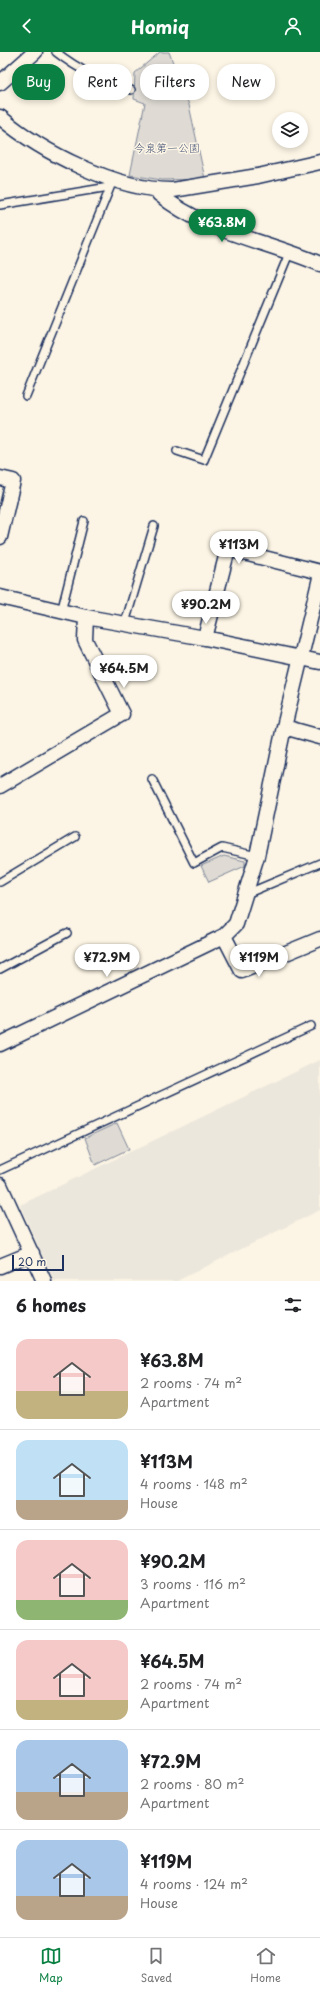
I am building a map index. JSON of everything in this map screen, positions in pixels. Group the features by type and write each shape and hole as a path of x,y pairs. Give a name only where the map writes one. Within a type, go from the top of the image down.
{"street":[{"path":"0,83 35,52"},
{"path":"0,117 36,144 112,183 159,190 173,190 258,176 320,162"},
{"path":"159,190 159,194 170,203 222,230 290,251 320,264"},
{"path":"0,478 13,481 0,537"},
{"path":"205,638 228,549 320,572"},
{"path":"0,1044 224,936 236,924 257,856 284,727 320,578"},
{"path":"0,597 61,612 205,638 320,662"},
{"path":"0,786 122,714 85,640 86,617"},
{"path":"284,727 320,736"},
{"path":"224,936 242,971 320,939"},
{"path":"0,1186 3,1200 32,1253 44,1281"},
{"path":"0,1266 32,1253"}],"lane":[{"path":"56,52 73,65"},
{"path":"0,205 112,183"},
{"path":"26,396 112,183"},
{"path":"177,451 204,460 290,251"},
{"path":"61,612 84,521"},
{"path":"125,623 154,526"},
{"path":"152,779 194,863 222,848 257,856"},
{"path":"0,882 75,837"},
{"path":"246,894 320,863"},
{"path":"0,969 67,933"},
{"path":"0,1170 310,1026"}],"shaded area":[{"path":"320,1060 320,1210 177,1281 54,1281 20,1205"}],"green space":[{"name":"今泉第一公園","path":"160,52 169,52 174,64 146,64"},
{"name":"今泉第一公園","path":"140,69 140,100 187,100 205,179 162,180 130,175 145,103 134,99 135,73"},
{"path":"224,856 245,861 245,866 209,882 201,866"},
{"path":"117,1123 129,1149 95,1165 85,1138"}]}
